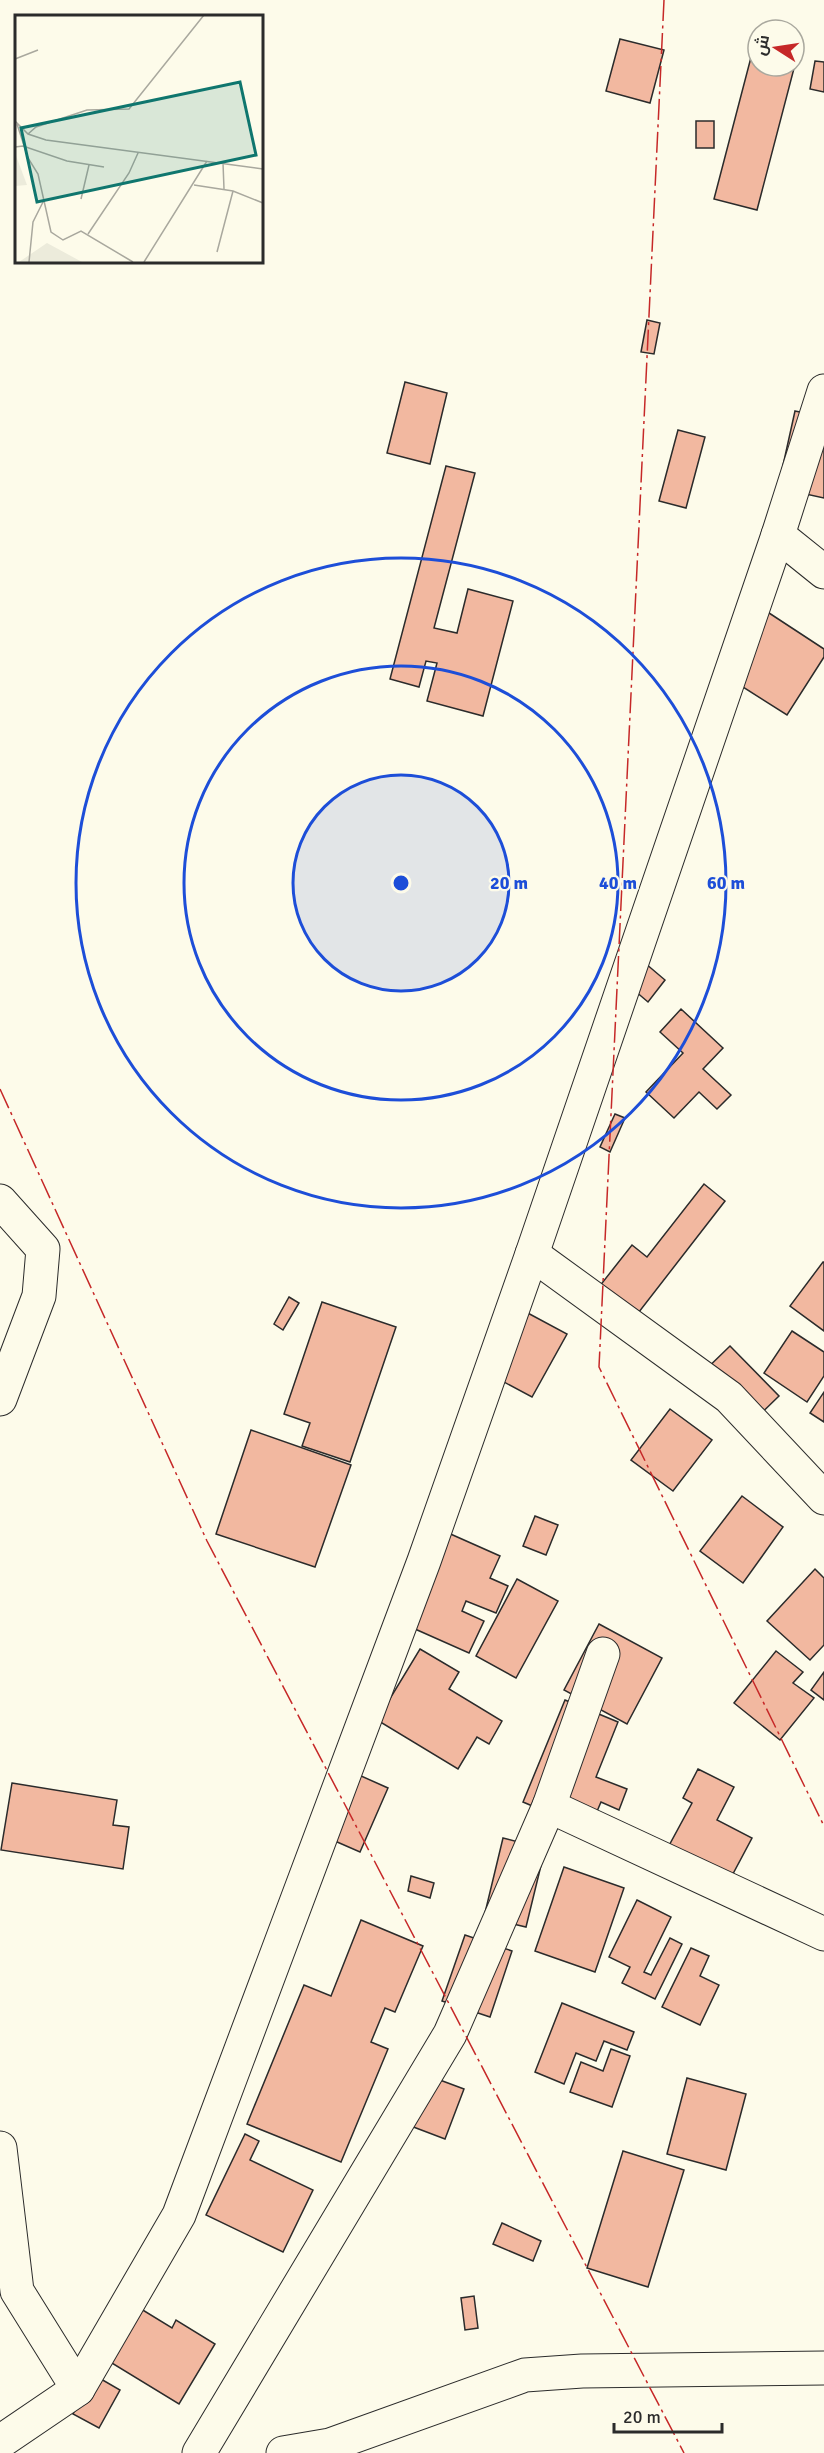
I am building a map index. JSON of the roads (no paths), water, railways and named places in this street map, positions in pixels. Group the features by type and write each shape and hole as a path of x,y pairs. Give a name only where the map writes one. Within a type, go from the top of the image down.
{"street":[{"path":"0,2442 78,2389 179,2215 420,1572 532,1254 778,535 824,391"},
{"path":"778,535 824,572"},
{"path":"0,1201 43,1249 39,1296 0,1399"},
{"path":"532,1254 729,1397 824,1498"},
{"path":"199,2453 450,2034 549,1806 603,1654"},
{"path":"549,1806 824,1934"},
{"path":"0,2148 17,2291 78,2389"},
{"path":"283,2453 330,2445 525,2375 582,2371 823,2368"}]}
